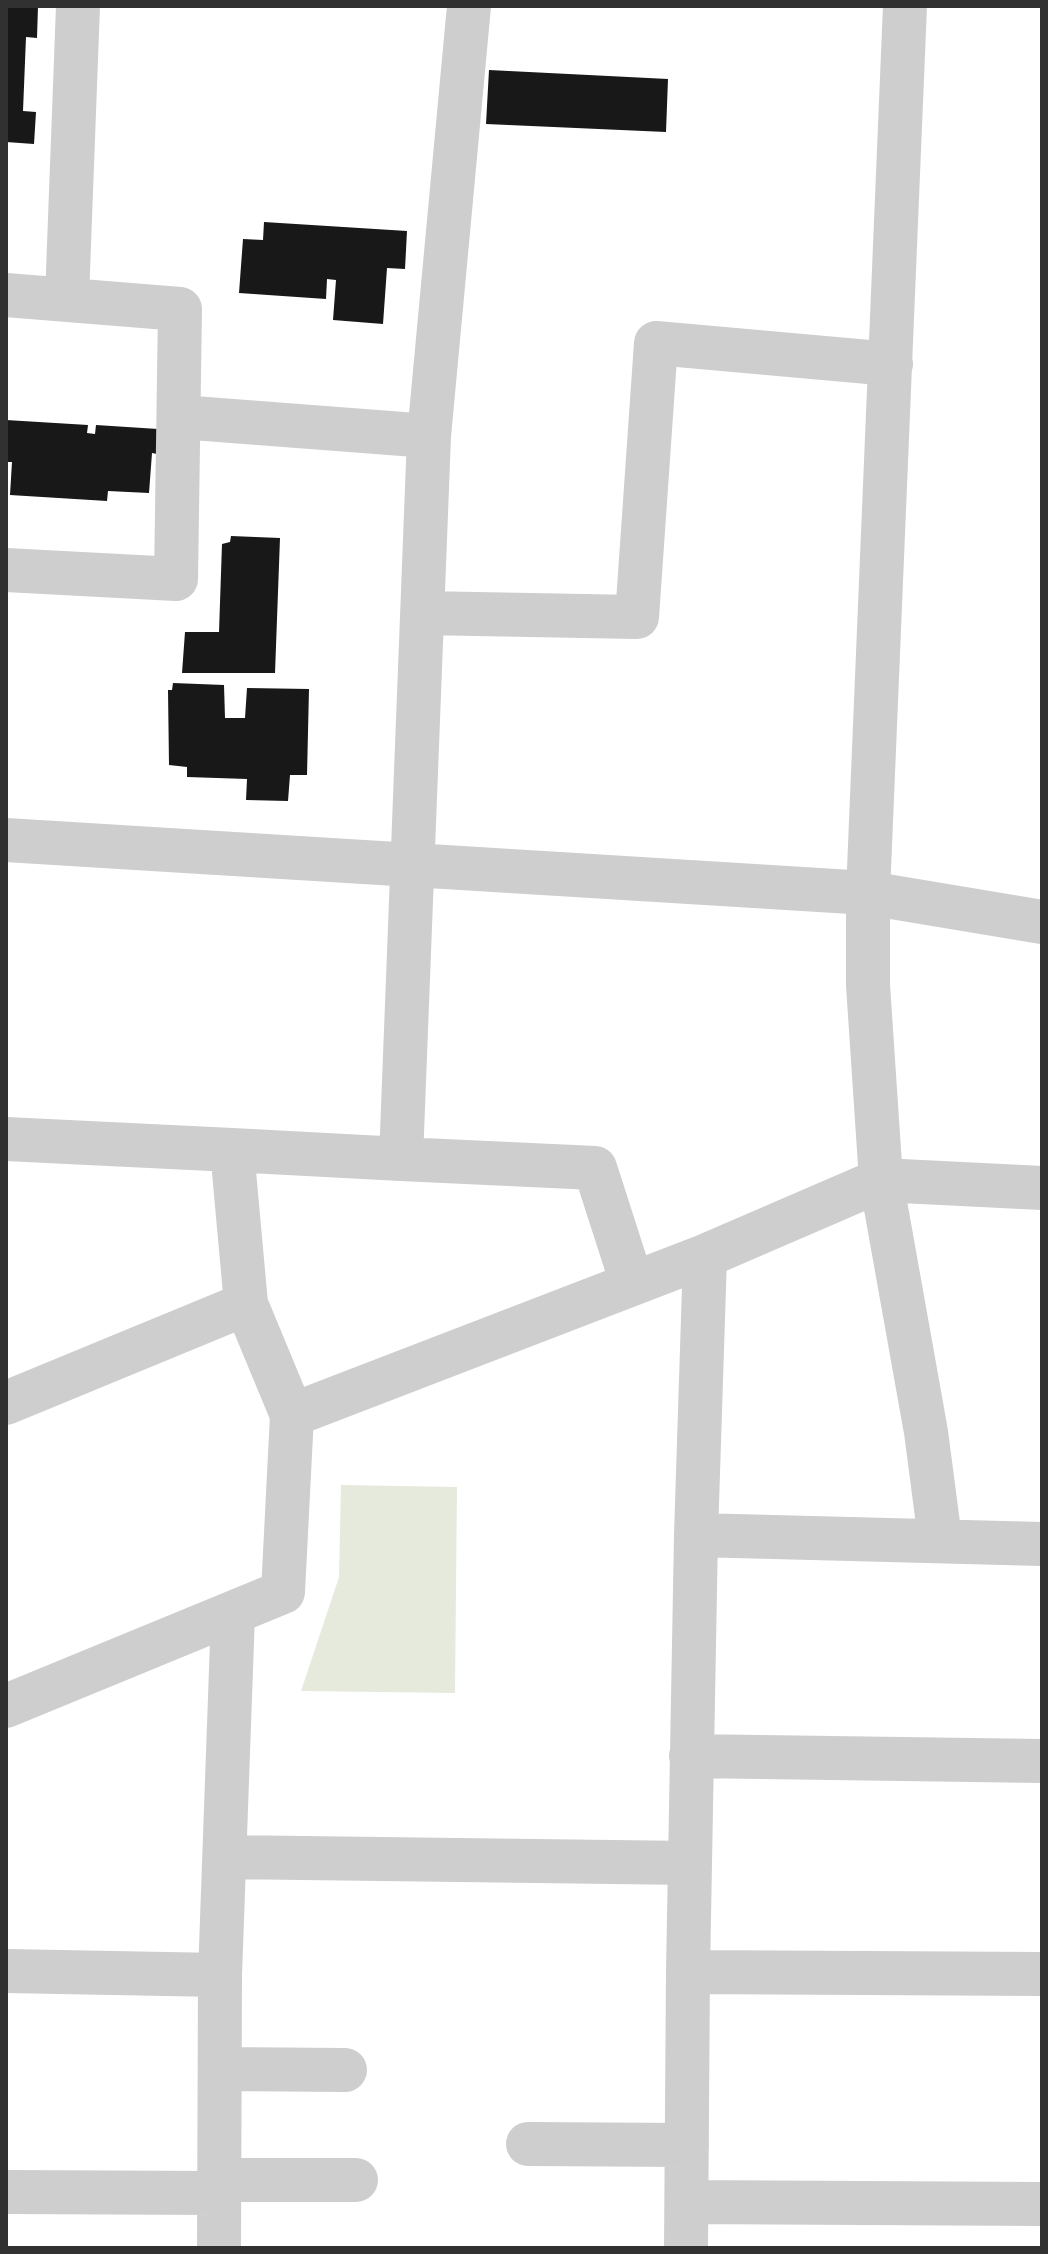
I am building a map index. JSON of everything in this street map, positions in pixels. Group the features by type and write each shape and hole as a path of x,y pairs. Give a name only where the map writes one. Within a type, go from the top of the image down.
{"street":[{"path":"67,298 78,6"},
{"path":"401,1159 429,436 469,6"},
{"path":"905,6 868,893 868,985 881,1180 926,1432 940,1539"},
{"path":"6,295 180,309 176,579 6,570"},
{"path":"423,613 637,617 656,343 891,364"},
{"path":"180,417 429,436"},
{"path":"6,840 868,893 1042,922"},
{"path":"6,1139 595,1168 632,1283"},
{"path":"6,1706 283,1592 292,1415 246,1304 232,1150"},
{"path":"292,1415 705,1256 881,1180 1042,1188"},
{"path":"686,2248 691,1756 705,1256"},
{"path":"6,1403 246,1304"},
{"path":"696,1535 1042,1544"},
{"path":"219,2248 220,1975 233,1614"},
{"path":"691,1756 1042,1761"},
{"path":"226,1857 690,1863"},
{"path":"6,1971 220,1975"},
{"path":"688,1972 1042,1974"},
{"path":"220,2069 345,2070"},
{"path":"528,2144 687,2145"},
{"path":"6,2192 356,2180"},
{"path":"687,2202 1042,2204"}],"shaded area":[{"path":"341,1485 457,1487 455,1693 301,1691 339,1577"}],"building":[{"path":"6,6 38,6 37,38 26,37 23,111 36,112 34,144 6,142"},
{"path":"489,70 668,79 666,132 486,124"},
{"path":"264,222 407,231 405,269 387,268 383,324 333,320 336,280 327,279 326,299 239,293 243,239 263,240"},
{"path":"6,420 88,425 87,433 95,434 96,425 158,429 157,454 152,453 149,493 108,491 107,501 10,495 12,462 6,462"},
{"path":"231,536 280,538 275,673 182,673 185,632 219,632 222,544 230,542"},
{"path":"173,683 224,685 225,718 245,718 247,688 309,689 307,775 290,775 288,801 246,800 247,779 187,777 187,767 169,765 168,690 172,690"}]}
